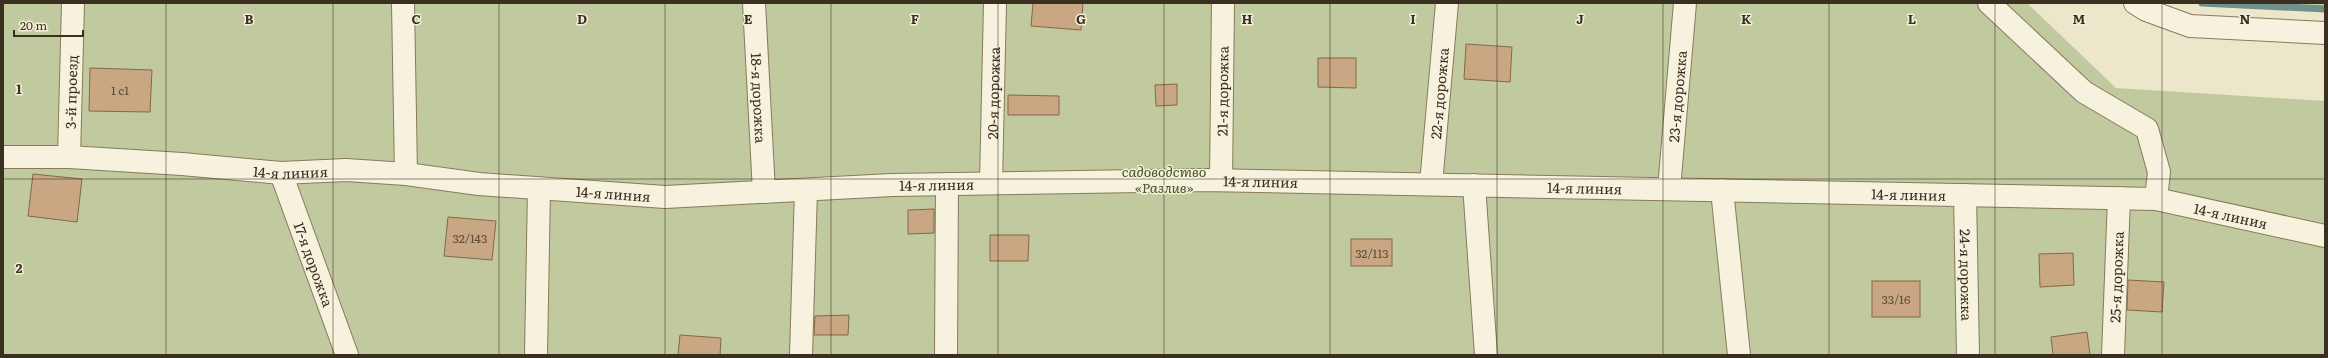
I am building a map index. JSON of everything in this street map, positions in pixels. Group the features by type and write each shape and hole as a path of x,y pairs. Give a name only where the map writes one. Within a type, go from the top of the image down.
{"street":[{"name":"3-й проезд","path":"69,158 73,3"},
{"path":"403,3 406,174"},
{"name":"18-я дорожка","path":"754,3 764,192"},
{"name":"20-я дорожка","path":"991,183 995,3"},
{"name":"21-я дорожка","path":"1221,180 1223,3"},
{"name":"22-я дорожка","path":"1431,184 1446,3"},
{"name":"23-я дорожка","path":"1669,189 1685,3"},
{"path":"1989,3 2084,92 2147,129 2159,172 2156,199"},
{"path":"2135,3 2146,10 2190,26 2325,33"},
{"name":"14-я линия","path":"3,158 69,158 182,164 281,172 346,170 406,174 539,189 665,197 947,184 1221,180 2156,199 2325,236"},
{"name":"17-я дорожка","path":"281,172 347,355"},
{"path":"946,355 947,184"},
{"path":"1474,185 1486,355"},
{"path":"536,355 539,189"},
{"path":"801,355 806,190"},
{"path":"1722,190 1739,355"},
{"name":"24-я дорожка","path":"1965,195 1968,355"},
{"name":"25-я дорожка","path":"2113,355 2119,198"}],"green space":[{"name":"садоводство «Разлив»","path":"3,3 2027,3 2116,88 2325,101 2325,355 3,355"},
{"path":"2202,3 2325,3 2325,9"}],"building":[{"path":"1033,3 1083,3 1081,30 1031,26"},
{"path":"1466,44 1512,47 1510,82 1464,79"},
{"path":"1318,58 1356,58 1356,88 1318,87"},
{"path":"90,68 152,70 150,112 89,111"},
{"path":"1177,84 1177,105 1156,106 1155,85"},
{"path":"1008,95 1059,96 1059,115 1008,115"},
{"path":"33,174 82,179 77,222 28,216"},
{"path":"934,209 934,233 908,234 908,210"},
{"path":"448,217 496,221 492,260 444,256"},
{"path":"990,235 1029,235 1028,261 990,261"},
{"path":"1351,239 1392,239 1392,266 1351,266"},
{"path":"2073,253 2074,285 2040,287 2039,254"},
{"path":"2128,280 2164,282 2162,312 2127,310"},
{"path":"1872,281 1920,281 1920,317 1872,317"},
{"path":"849,315 848,335 814,335 815,316"},
{"path":"2087,332 2090,355 2053,355 2051,337"},
{"path":"680,335 721,338 720,355 678,355"}],"waterway":[{"path":"2202,3 2325,9"}]}
